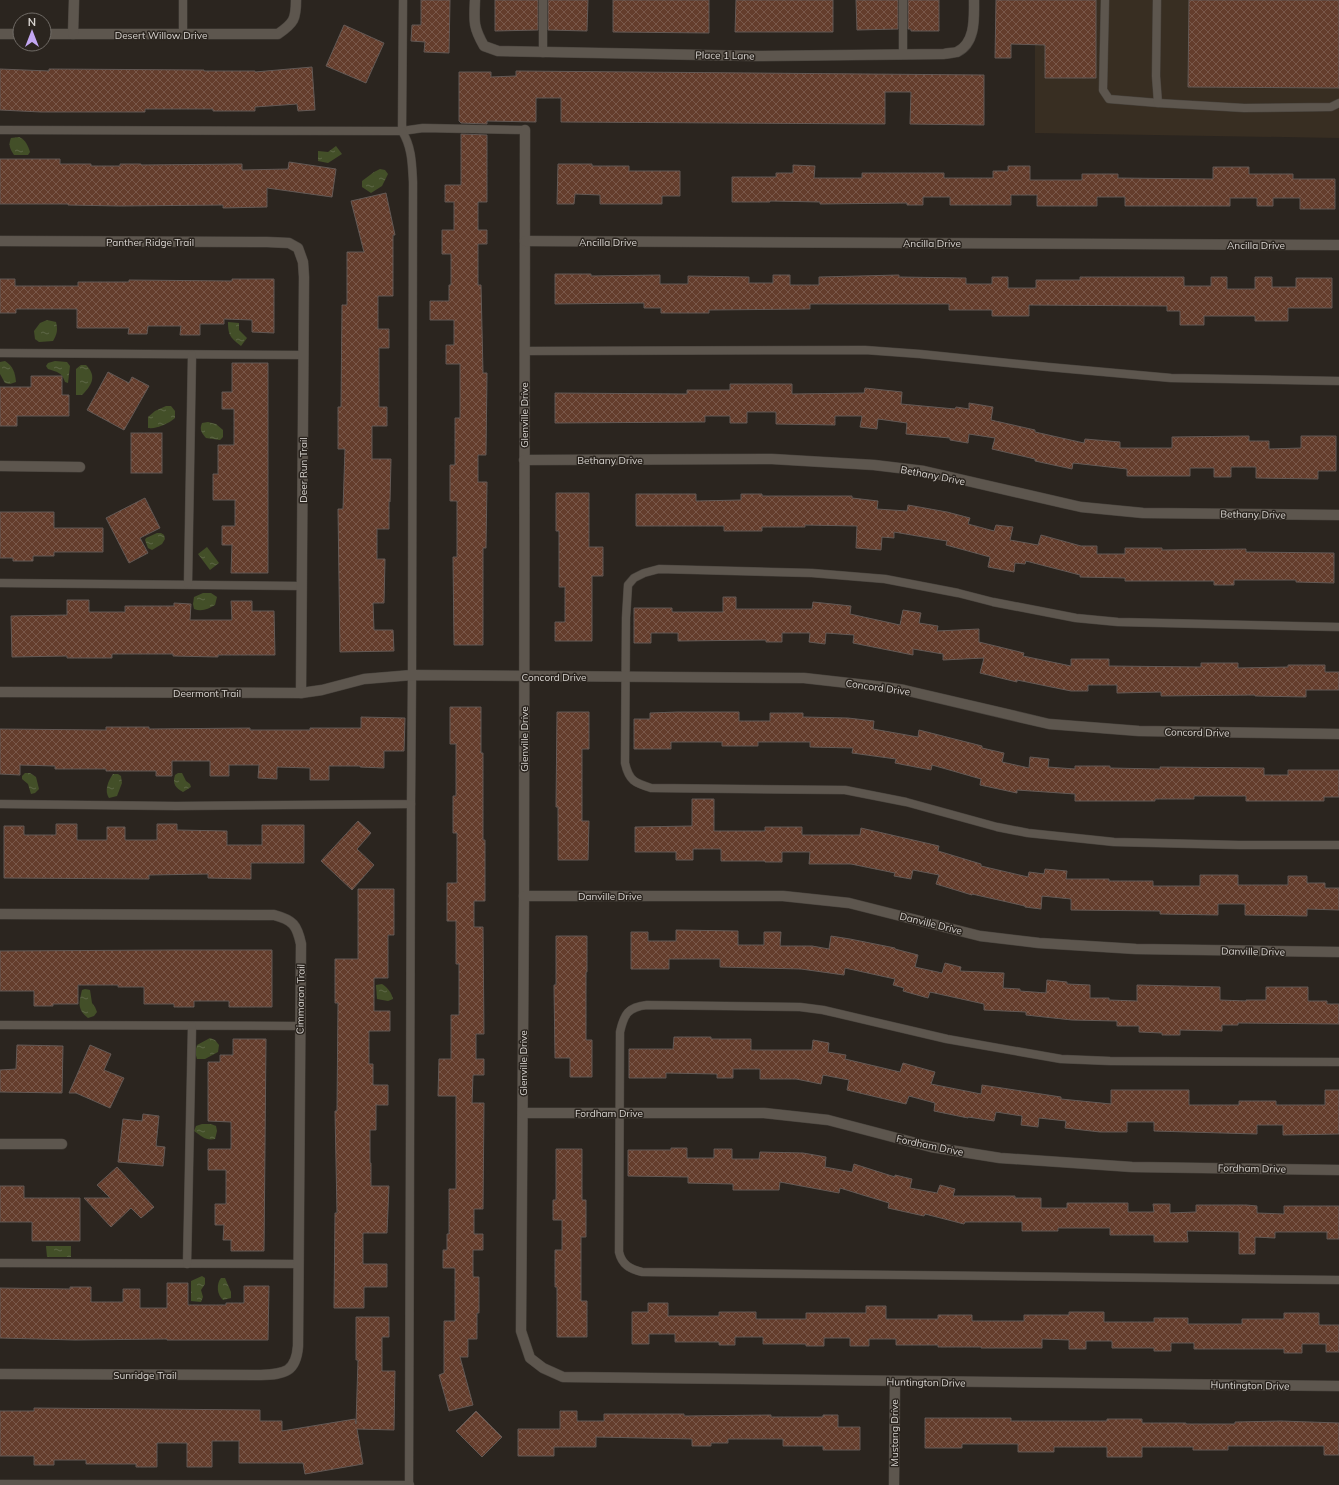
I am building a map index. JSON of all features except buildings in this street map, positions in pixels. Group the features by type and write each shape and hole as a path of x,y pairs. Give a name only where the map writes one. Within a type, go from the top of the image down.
{"street":[{"path":"73,34 74,0"},
{"name":"Desert Willow Drive","path":"52,34 278,34 290,26 296,15 296,0"},
{"name":"Place 1 Lane","path":"474,0 474,26 484,46 498,51 757,56 944,54 956,52 963,47 974,27 974,0"},
{"path":"0,34 12,34"},
{"name":"Glenville Drive","path":"525,130 524,896 521,1331 526,1346"},
{"name":"Panther Ridge Trail","path":"0,241 267,242 289,243 298,248"},
{"name":"Ancilla Drive","path":"525,241 1339,245"},
{"name":"Deer Run Trail","path":"298,248 303,262 304,355 301,693"},
{"name":"Bethany Drive","path":"524,460 772,459 874,465 924,471 1081,507 1143,513 1339,515"},
{"path":"0,466 80,467"},
{"name":"Concord Drive","path":"412,675 804,678 897,689 1049,724 1139,732 1339,734"},
{"name":"Deermont Trail","path":"0,692 301,693 322,690 364,679 412,675"},
{"name":"Danville Drive","path":"524,896 783,896 849,903 980,936 1039,943 1136,949 1339,952"},
{"name":"Cimmaron Trail","path":"0,914 274,915 287,918 293,923 299,932 301,944 300,1264 298,1352 297,1358 289,1371"},
{"name":"Fordham Drive","path":"523,1113 764,1113 828,1120 931,1147 1000,1158 1132,1167 1339,1170"},
{"path":"0,1144 62,1144"},
{"name":"Huntington Drive","path":"526,1346 530,1358 543,1368 564,1377 1339,1386"},
{"name":"Sunridge Trail","path":"0,1374 278,1375 289,1371"},
{"name":"Mustang Drive","path":"894,1382 894,1485"}],"lane":[{"path":"183,0 183,35"},
{"path":"0,1484 409,1485 413,182 411,155 408,140 402,131 403,0"},
{"path":"543,53 544,0"},
{"path":"903,0 903,54"},
{"path":"1105,0 1103,90 1108,99 1158,104 1244,108 1331,107 1339,103"},
{"path":"1157,0 1156,76 1158,104"},
{"path":"0,130 402,131 423,128 525,130"},
{"path":"524,351 865,350 1171,378 1339,381"},
{"path":"0,353 304,355"},
{"path":"188,584 192,355"},
{"path":"1339,627 1118,622 1076,618 885,579 812,573 659,569 644,573 634,578 628,585 626,618 625,763 628,774 633,780 651,788 845,790 906,802 996,827 1028,833 1114,842 1339,846"},
{"path":"0,583 302,586"},
{"path":"0,804 176,806 411,804"},
{"path":"1339,1062 1110,1061 1061,1059 946,1039 823,1010 800,1007 638,1006 631,1009 625,1015 620,1032 619,1252 621,1259 625,1264 633,1270 642,1272 1339,1280"},
{"path":"0,1025 300,1026"},
{"path":"187,1264 192,1026"},
{"path":"0,1263 300,1264"}],"shaded area":[{"path":"1035,0 1339,0 1339,138 1035,133"}],"water":[{"path":"19,137 25,141 27,145 30,152 28,155 14,155 11,151 11,138"},
{"path":"336,146 342,154 328,163 318,161 318,151 328,152"},
{"path":"380,169 385,170 388,174 382,186 371,193 362,187 362,181"},
{"path":"47,320 56,322 56,334 53,341 39,342 35,339 34,331 40,323"},
{"path":"228,322 239,323 239,330 247,338 241,346 231,336"},
{"path":"5,361 13,370 16,382 10,384 5,383 0,374 0,362"},
{"path":"55,361 67,362 70,366 68,383 65,382 61,374 48,369 46,366 48,363"},
{"path":"81,365 86,365 89,369 92,380 91,384 82,395 76,395 76,369"},
{"path":"166,406 171,406 175,411 175,418 162,426 148,428 148,417 155,411"},
{"path":"208,422 216,424 223,430 223,437 220,440 206,438 203,435 201,425 202,423"},
{"path":"157,533 164,535 165,539 162,544 152,550 148,548 145,540 146,538"},
{"path":"207,547 219,563 210,570 198,554"},
{"path":"203,593 211,593 217,597 215,605 205,610 194,609 194,597"},
{"path":"25,773 30,773 36,777 39,789 35,793 31,794 28,784 22,779 22,776"},
{"path":"182,773 191,787 183,792 174,783 175,775"},
{"path":"113,774 118,774 121,776 122,783 117,796 109,798 107,786"},
{"path":"382,984 389,990 393,999 388,1001 377,999 376,985"},
{"path":"82,990 90,990 92,1003 97,1012 94,1016 88,1018 80,1009"},
{"path":"210,1038 215,1040 219,1045 218,1052 205,1059 197,1059 195,1052 197,1045"},
{"path":"211,1124 216,1126 217,1131 215,1139 206,1139 194,1131 196,1126"},
{"path":"46,1246 71,1246 71,1257 47,1257"},
{"path":"202,1276 205,1278 205,1284 201,1290 203,1297 201,1302 191,1301 191,1281"},
{"path":"221,1278 225,1278 231,1292 231,1298 223,1300 219,1295 218,1286"}]}
